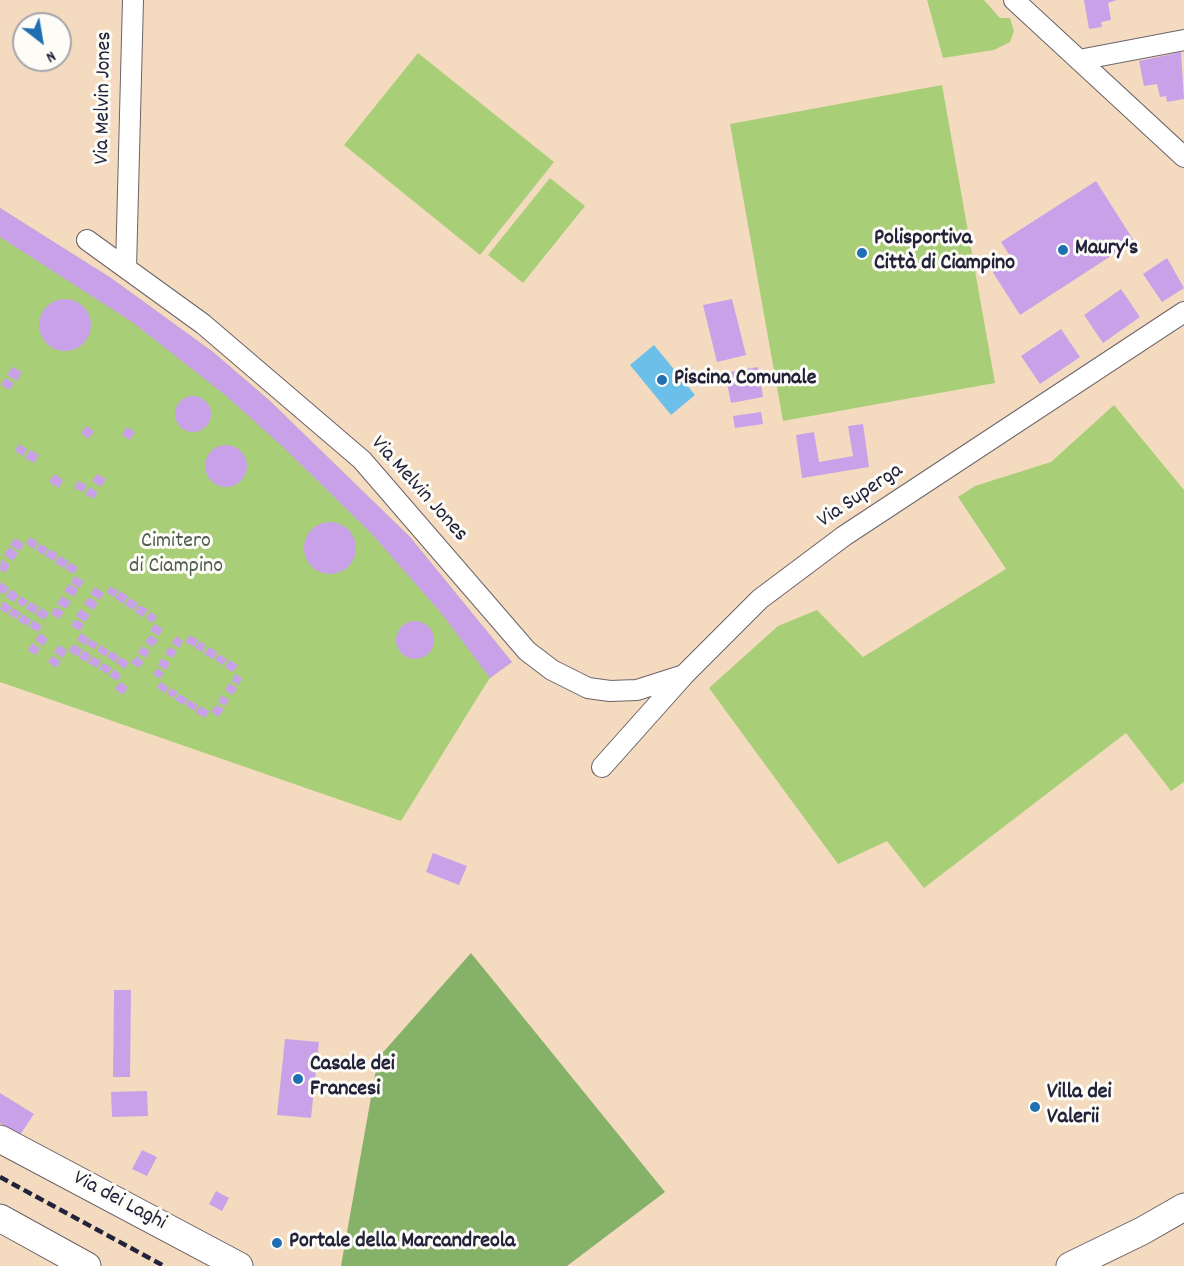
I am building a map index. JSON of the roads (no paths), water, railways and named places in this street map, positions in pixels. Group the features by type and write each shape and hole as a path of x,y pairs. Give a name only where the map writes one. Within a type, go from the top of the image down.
{"main road":[{"name":"Via dei Laghi","path":"0,1139 239,1266"},
{"path":"1070,1266 1142,1231 1184,1207"},
{"path":"0,1218 87,1266"}],"street":[{"name":"Via Melvin Jones","path":"126,268 133,0"},
{"path":"1014,0 1184,157"},
{"path":"1079,60 1184,40"},
{"name":"Via Melvin Jones","path":"87,240 203,324 362,460 527,651 552,670 588,688 610,691 637,690 684,675"},
{"name":"Via Superga","path":"602,767 684,675 760,599 844,536 1184,312"}],"water":[{"name":"Piscina Comunale","path":"654,345 695,395 671,415 630,365"}],"railway":[{"path":"0,1177 164,1266"}],"place":[{"name":"Maury's","path":"1063,250"},
{"name":"Polisportiva Città di Ciampino","path":"862,253"},
{"name":"Piscina Comunale","path":"662,380"},
{"name":"Casale dei Francesi","path":"298,1079"},
{"name":"Villa dei Valerii","path":"1035,1107"},
{"name":"Portale della Marcandreola","path":"277,1243"}],"park label":[{"name":"Cimitero di Ciampino","path":"176,556"}]}
